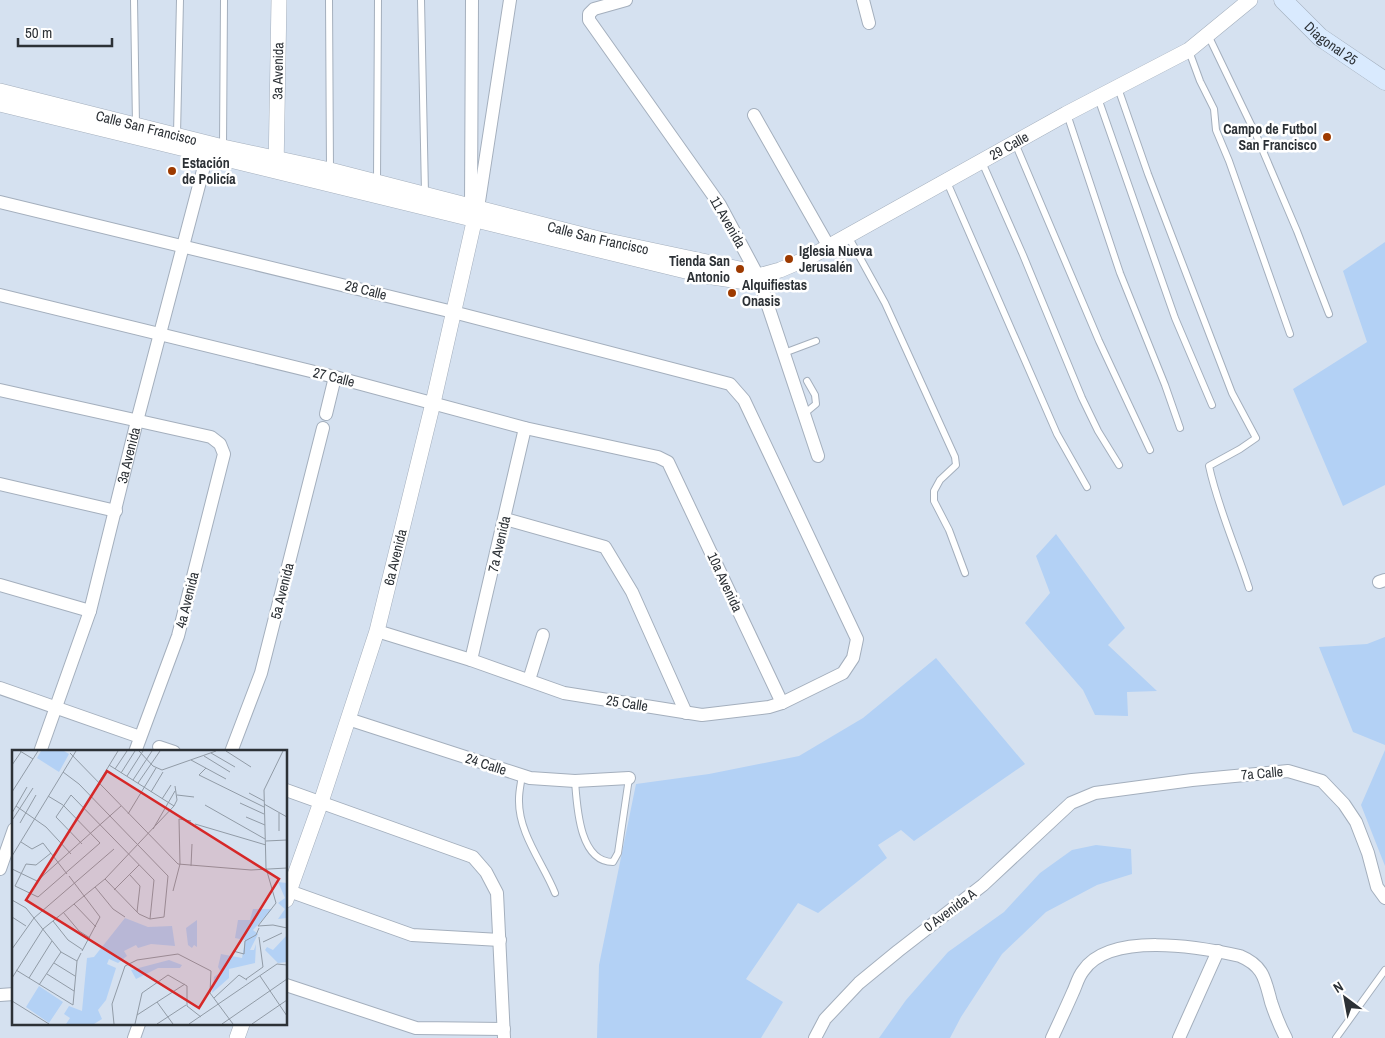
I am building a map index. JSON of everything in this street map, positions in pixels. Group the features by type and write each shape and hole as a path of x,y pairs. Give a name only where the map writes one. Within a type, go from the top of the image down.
{"main road":[{"name":"Diagonal 25","path":"1283,0 1320,37 1385,81"}],"street":[{"name":"3a Avenida","path":"276,165 279,0"},
{"path":"472,0 474,211"},
{"path":"474,211 510,0"},
{"name":"11 Avenida","path":"626,0 594,9 589,14 589,20 720,206 758,276 818,456"},
{"path":"863,0 869,23"},
{"name":"29 Calle","path":"758,276 780,270 829,247 1014,142 1189,50 1250,0"},
{"name":"Calle San Francisco","path":"0,91 223,147 276,165 385,197 474,211"},
{"name":"Calle San Francisco","path":"0,104 207,155 276,165 330,170 425,195 474,211 706,276 746,282 758,276"},
{"path":"754,115 829,247"},
{"name":"3a Avenida","path":"41,750 90,611 137,421 207,155"},
{"name":"28 Calle","path":"0,202 184,245 454,312 730,384 744,400 856,639"},
{"name":"6a Avenida","path":"288,895 321,802 377,631 454,312 474,211"},
{"name":"27 Calle","path":"0,295 433,402 525,428 658,457 668,462"},
{"path":"326,414 335,378"},
{"path":"0,390 137,421"},
{"name":"4a Avenida","path":"136,750 178,636 224,454 220,444 212,438 137,421"},
{"name":"5a Avenida","path":"232,750 261,673 323,428"},
{"name":"7a Avenida","path":"470,660 505,519 525,428"},
{"name":"10a Avenida","path":"668,462 782,703"},
{"path":"0,484 116,511"},
{"path":"505,519 605,547 632,592 686,713"},
{"path":"0,585 90,611"},
{"name":"25 Calle","path":"377,631 470,660 564,693 702,715 769,707 782,703 843,673 853,658 856,639"},
{"path":"529,680 543,635"},
{"path":"0,688 140,736"},
{"name":"24 Calle","path":"348,719 530,778 575,781 629,778"},
{"path":"159,747 168,750"},
{"name":"7a Calle","path":"1095,793 1192,780 1288,771 1322,781 1344,804 1356,822 1368,853 1377,887 1385,898"},
{"path":"288,791 473,857 486,872 498,893 504,1033 416,1028 288,986"},
{"name":"0 Avenida A","path":"815,1038 825,1019 859,983 898,950 983,886 1072,803 1095,793"},
{"path":"0,869 12,835"},
{"path":"288,895 412,935 500,940"},
{"path":"1052,1038 1082,972 1093,960 1103,953 1131,946 1190,946 1247,959 1258,968 1266,979 1276,1016 1286,1038"},
{"path":"1179,1038 1218,951"},
{"path":"134,1038 138,1026"},
{"path":"237,1038 241,1026"}],"lane":[{"path":"134,0 136,126"},
{"path":"177,136 180,0"},
{"path":"223,147 224,0"},
{"path":"329,0 330,170"},
{"path":"377,183 378,0"},
{"path":"422,0 425,195"},
{"path":"1208,35 1257,137 1297,231 1329,314"},
{"path":"1189,50 1200,81 1214,108 1216,130 1290,334"},
{"path":"1118,88 1162,211 1232,393 1256,438 1240,450 1209,466 1224,522 1249,588"},
{"path":"1098,98 1175,318 1212,405"},
{"path":"1066,114 1120,273 1165,385 1180,428"},
{"path":"1014,142 1103,349 1150,450"},
{"path":"981,161 1023,255 1082,398 1098,431 1120,465"},
{"path":"946,180 1057,434 1086,487"},
{"path":"848,236 885,302 955,458 956,465 940,480 934,491 934,501 949,530 965,573"},
{"path":"784,354 816,341"},
{"path":"804,414 816,404 815,395 807,382"},
{"path":"522,775 519,800 525,829 532,849 555,893"},
{"path":"575,781 577,816 585,838 594,856 604,862 613,862 618,853 629,778"},
{"path":"1336,1038 1385,970"}],"shaded area":[{"path":"1385,242 1385,485 1343,506 1293,389 1367,342 1343,271"},
{"path":"1056,534 1125,628 1108,645 1157,691 1127,692 1128,716 1095,715 1083,690 1025,623 1050,593 1036,556"},
{"path":"1385,637 1385,745 1353,732 1319,647 1367,644"},
{"path":"936,658 1025,764 914,841 901,830 878,845 887,858 818,913 798,903 746,979 783,1002 761,1038 597,1038 599,965 636,784 709,774 799,756 863,718"},
{"path":"1385,750 1385,866 1361,805"},
{"path":"1096,845 1131,849 1132,874 1097,885 1046,912 1002,954 961,1017 950,1038 879,1038 906,1000 948,952 1004,912 1040,873 1072,850"}],"place":[{"name":"Campo de Futbol San Francisco","path":"1327,137"},
{"name":"Estación de Policía","path":"172,171"},
{"name":"Iglesia Nueva Jerusalén","path":"789,259"},
{"name":"Tienda San Antonio","path":"740,269"},
{"name":"Alquifiestas Onasis","path":"732,293"}]}
